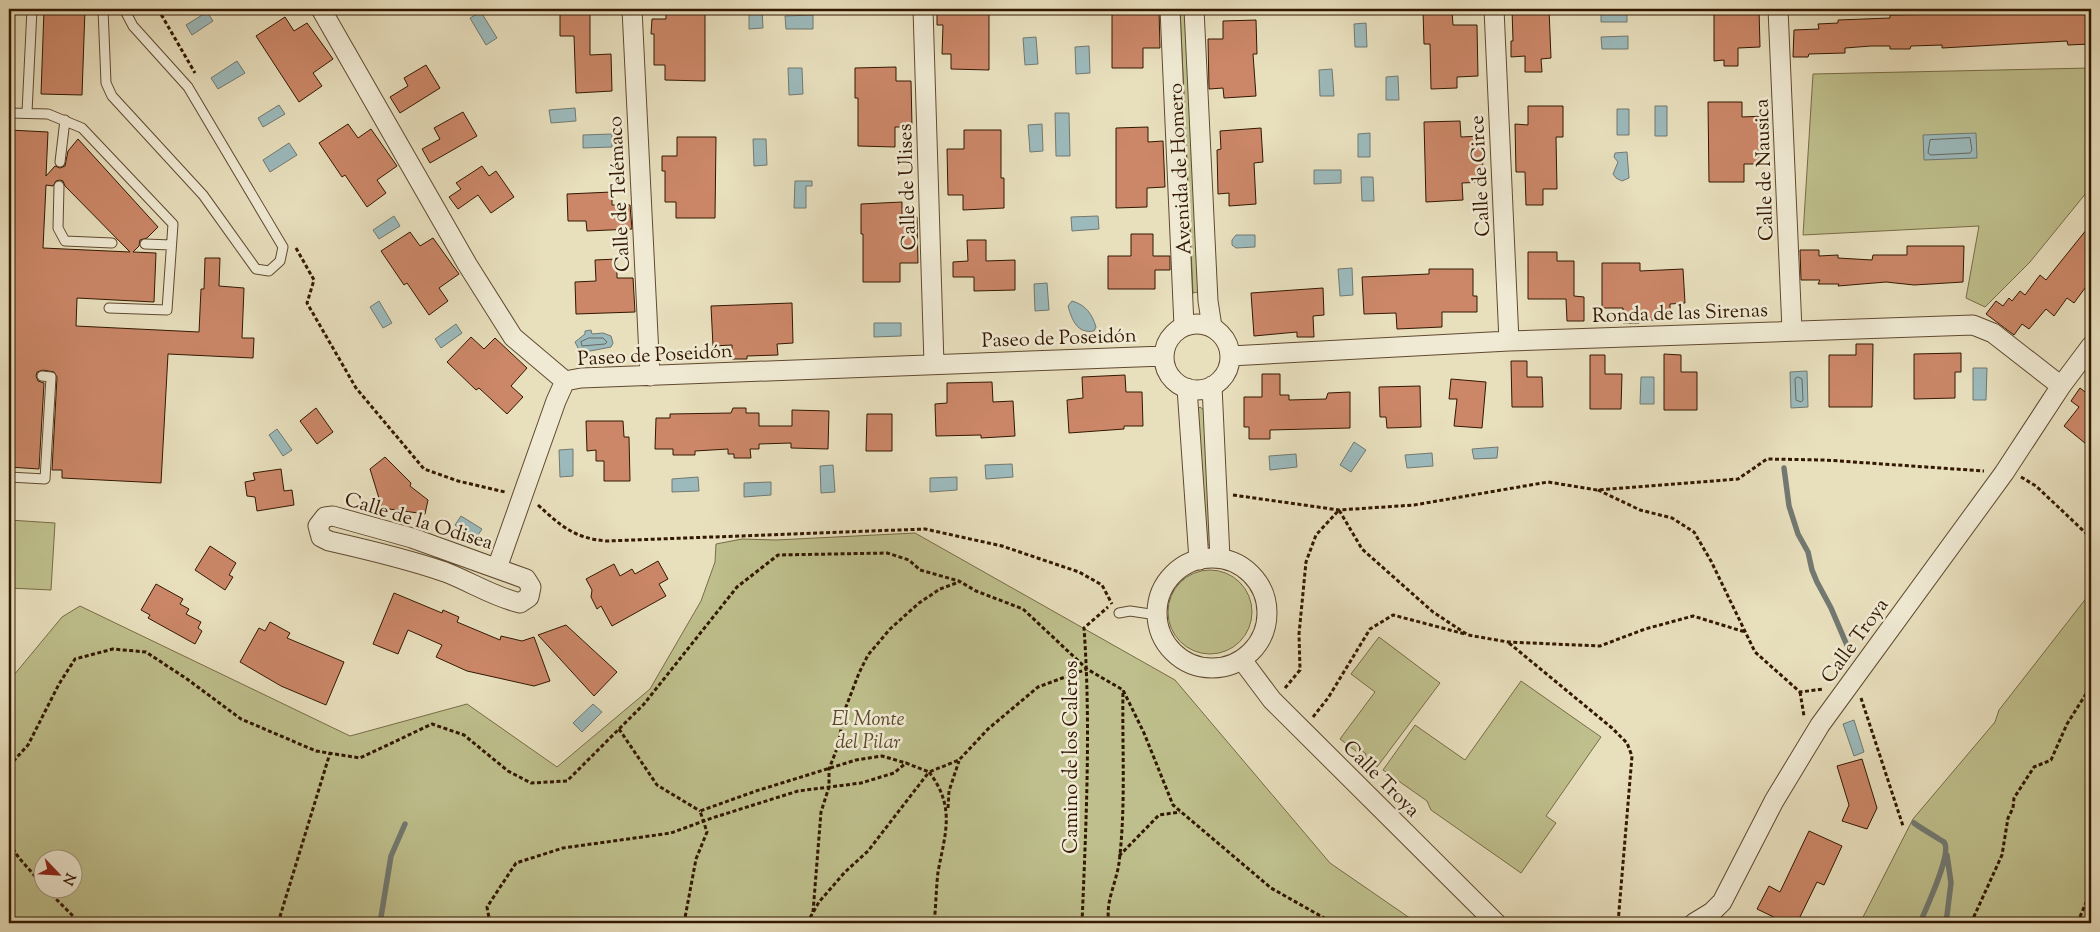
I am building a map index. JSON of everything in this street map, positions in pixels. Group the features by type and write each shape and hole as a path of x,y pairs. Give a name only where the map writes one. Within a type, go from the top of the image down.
{"street":[{"name":"Paseo de Poseidón","path":"320,9 467,264 513,337 565,381 581,378 1164,356"},
{"name":"Calle de Telémaco","path":"632,9 650,376"},
{"name":"Calle de Ulises","path":"923,9 934,364"},
{"name":"Avenida de Homero","path":"1170,9 1184,326"},
{"name":"Avenida de Homero","path":"1194,9 1208,301 1212,327"},
{"name":"Calle de Circe","path":"1494,9 1509,341"},
{"name":"Calle de Nausica","path":"1778,9 1792,330"},
{"path":"1194,324 1212,327 1225,339 1230,356 1226,374 1212,386 1204,389 1187,388 1170,376 1164,356 1166,346 1170,338 1184,326 1194,324"},
{"name":"Ronda de las Sirenas","path":"1230,356 1509,341 1973,325 1993,333 2061,386"},
{"path":"2061,386 2091,346"},
{"name":"Calle de la Odisea","path":"497,568 556,401 565,381"},
{"path":"1212,386 1220,558"},
{"name":"Calle Troya","path":"1694,923 1712,912 1722,902 1774,800 1812,738 1850,682 2004,473 2061,386"},
{"path":"1187,388 1199,560"},
{"name":"Calle de la Odisea","path":"333,516 412,538 497,568 526,579 531,587 529,597 520,604 509,601 448,573 404,558 330,541 321,537 318,526 324,517 333,516"},
{"path":"1220,558 1236,563 1250,572 1260,585 1266,601 1268,618 1264,634 1255,649 1242,660 1227,667 1210,669 1194,666 1179,658 1168,646 1160,631 1157,615 1160,596 1168,580 1182,567 1199,560 1220,558"},
{"name":"Calle Troya","path":"1242,660 1272,700 1496,923"}],"lane":[{"path":"27,112 32,9"},
{"path":"103,9 106,84 112,96 203,195 256,269 269,271 280,261 283,247 188,87 133,26 124,9"},
{"path":"9,113 48,114 82,128 172,224 167,310 109,308"},
{"path":"60,162 65,120"},
{"path":"59,186 58,228 66,240 112,243"},
{"path":"145,244 171,245"},
{"path":"9,477 45,479 51,377 42,376"},
{"path":"1119,614 1130,611 1157,615"}],"path":[{"path":"158,9 197,77"},
{"path":"295,246 314,280 307,303 356,388 424,469 458,481 512,493"},
{"path":"1227,494 1339,510 1414,505 1548,482 1597,490 1738,479 1768,459 1825,460 1984,471"},
{"path":"2018,475 2036,486 2091,538"},
{"path":"1597,490 1640,510 1672,518 1694,532 1711,561 1755,652 1800,692 1804,718"},
{"name":"Camino de los Caleros","path":"531,499 563,527 587,540 606,542 925,528 1002,546 1078,572 1102,585 1112,604 1084,628 1087,669 1087,792 1082,923"},
{"path":"1339,510 1362,549 1433,612 1468,634"},
{"path":"1282,693 1300,670 1299,634 1306,562 1316,535 1339,510"},
{"path":"9,766 28,745 59,684 76,659 113,649 146,652 187,679 241,720 316,751 360,758 432,724 464,735 508,772 531,783 567,781 644,704 737,587 778,555 888,553 909,560 920,570 959,581 976,591 1009,602 1023,609 1087,669 1123,690 1144,733 1173,806 1271,888 1333,923"},
{"path":"813,912 818,828 829,787 829,769 838,746 844,712 868,655 890,629 920,603 940,589 959,581"},
{"path":"1310,721 1328,698 1370,629 1393,615 1508,642 1600,646 1693,616 1745,632"},
{"path":"1508,642 1612,728 1627,743 1632,756 1618,923"},
{"path":"806,923 819,902 845,872 868,851 929,772 959,760 988,729 1038,687 1087,669"},
{"path":"1971,923 2002,855 2008,818 2013,808 2014,798 2034,767 2051,760 2068,724 2091,686"},
{"path":"1800,692 1832,688"},
{"path":"1109,923 1107,911 1119,856 1123,690"},
{"path":"1861,695 1903,826"},
{"path":"2086,695 2091,697"},
{"path":"619,729 657,785 700,811 704,820 707,832 696,859 684,923"},
{"path":"278,923 330,753"},
{"path":"700,811 756,790 856,760 882,756 929,772 948,808"},
{"path":"934,923 938,874 947,832 949,791 959,760"},
{"path":"490,923 487,907 516,863 563,848 671,833 704,820 798,791 861,783 894,773 906,764"},
{"path":"1119,856 1159,815 1181,812"},
{"path":"9,843 32,873"},
{"path":"2080,923 2079,919 2091,891"},
{"path":"57,900 80,923"}],"green space":[{"path":"1180,9 1186,9 1198,292 1193,293"},
{"path":"2091,68 2091,187 2030,262 1985,307 1966,298 1979,226 1803,235 1813,74"},
{"path":"1200,407 1204,410 1212,544 1207,545 1197,410"},
{"path":"9,520 55,523 51,590 9,588"},
{"name":"El Monte del Pilar","path":"915,533 1175,680 1330,863 1417,923 9,923 9,681 62,617 80,606 350,736 467,704 557,767 650,689 701,601 715,562 716,544 742,539 776,540"},
{"path":"1202,570 1218,570 1234,577 1245,588 1252,604 1249,628 1240,642 1234,647 1218,654 1202,654 1186,647 1175,636 1168,620 1168,604 1175,588 1186,577"},
{"path":"2091,592 2091,923 1860,923 1913,819 1995,722 1999,710"},
{"path":"1379,637 1440,683 1377,767 1364,757 1366,754 1360,749 1357,752 1340,739 1375,692 1351,674"},
{"path":"1521,681 1601,737 1546,816 1556,823 1521,873 1431,810 1427,801 1383,770 1415,725 1465,760"}],"water":[{"path":"749,9 762,9 763,28 749,29"},
{"path":"1627,9 1627,22 1601,22 1601,10"},
{"path":"207,12 213,21 192,35 186,25"},
{"path":"481,12 497,38 486,45 470,18"},
{"path":"813,15 813,29 786,29 785,16"},
{"path":"1366,23 1367,47 1355,47 1354,24"},
{"path":"1628,36 1628,49 1602,49 1601,37"},
{"path":"1036,37 1038,64 1025,65 1023,38"},
{"path":"1089,46 1090,73 1076,74 1075,47"},
{"path":"237,61 245,73 218,89 211,78"},
{"path":"788,68 802,68 803,94 789,95"},
{"path":"1332,69 1334,96 1320,96 1319,70"},
{"path":"1398,76 1399,100 1386,100 1386,77"},
{"path":"279,105 285,114 263,127 258,118"},
{"path":"1655,106 1667,106 1667,136 1655,136"},
{"path":"575,108 576,121 551,123 549,110"},
{"path":"1617,109 1629,109 1629,135 1617,135"},
{"path":"1055,113 1069,113 1070,156 1056,156"},
{"path":"1042,124 1043,151 1030,152 1028,125"},
{"path":"1370,133 1370,157 1358,157 1358,134"},
{"path":"1976,133 1977,158 1924,160 1923,135"},
{"path":"612,134 612,147 583,148 583,135"},
{"path":"753,139 766,139 767,165 754,166"},
{"path":"289,143 297,155 270,172 263,160"},
{"path":"1627,152 1629,178 1622,181 1613,174 1618,162 1614,157 1615,153"},
{"path":"1314,170 1341,170 1341,183 1314,184"},
{"path":"1361,177 1373,177 1374,201 1362,201"},
{"path":"795,181 812,181 812,186 806,186 806,208 794,208"},
{"path":"394,216 400,226 379,239 373,230"},
{"path":"1098,216 1099,229 1072,231 1071,217"},
{"path":"1236,235 1255,235 1255,247 1236,248 1232,245 1232,240"},
{"path":"1352,268 1353,295 1340,296 1338,269"},
{"path":"1047,283 1049,310 1035,311 1034,284"},
{"path":"379,301 392,323 383,328 370,307"},
{"path":"1072,301 1085,308 1093,318 1096,327 1094,331 1083,330 1076,325 1068,306"},
{"path":"874,323 901,323 901,336 874,337"},
{"path":"456,324 462,333 441,348 435,339"},
{"path":"591,330 592,334 603,333 611,336 613,343 611,347 585,352 579,350 575,342 585,334 585,331"},
{"path":"1973,368 1987,368 1986,400 1973,400"},
{"path":"1807,371 1808,407 1791,408 1790,372"},
{"path":"1641,377 1654,377 1654,404 1640,404"},
{"path":"277,429 292,450 283,456 269,435"},
{"path":"1354,442 1366,450 1351,472 1340,465"},
{"path":"1498,447 1497,458 1474,459 1472,449"},
{"path":"573,449 573,476 560,477 559,450"},
{"path":"1432,453 1433,466 1407,468 1405,455"},
{"path":"1296,454 1297,467 1270,470 1269,456"},
{"path":"1012,464 1013,477 986,479 985,465"},
{"path":"833,465 835,492 821,493 820,466"},
{"path":"698,477 699,491 672,492 672,479"},
{"path":"957,477 957,490 930,492 930,478"},
{"path":"771,482 771,495 744,497 744,483"},
{"path":"461,516 482,529 476,538 455,525"},
{"path":"593,704 602,712 582,732 573,723"},
{"path":"1854,720 1864,752 1854,756 1843,724"}],"building":[{"path":"44,9 85,9 82,95 41,94"},
{"path":"560,9 590,9 590,55 611,54 612,91 576,93 574,36 560,36"},
{"path":"666,9 705,9 705,81 665,80 665,65 654,65 654,34 651,34 652,19 666,19"},
{"path":"937,9 989,9 989,70 951,69 951,54 942,54 943,25 937,25"},
{"path":"1112,9 1159,9 1160,48 1143,48 1143,68 1112,68"},
{"path":"1512,9 1549,9 1551,58 1541,59 1542,72 1525,72 1525,56 1511,57 1511,41 1513,41"},
{"path":"1714,9 1759,9 1760,47 1738,48 1738,66 1724,66 1724,60 1714,61"},
{"path":"1978,9 2091,9 2090,44 2068,45 2067,41 1942,48 1942,45 1911,46 1910,49 1890,49 1890,46 1871,46 1845,48 1845,53 1809,54 1808,57 1793,57 1794,30 1819,29 1818,24 1838,23 1838,20 1890,18 1890,15 1951,14 1951,12"},
{"path":"1423,11 1452,11 1453,25 1477,25 1478,76 1457,77 1457,88 1431,89 1430,44 1424,44"},
{"path":"285,17 294,31 307,23 333,59 313,73 322,86 299,102 256,36"},
{"path":"1256,20 1257,54 1253,54 1256,96 1224,98 1223,88 1209,89 1208,39 1223,39 1223,21"},
{"path":"426,65 440,88 400,113 390,97 408,86 404,78"},
{"path":"896,67 896,81 911,81 912,127 895,127 895,147 858,146 858,98 855,98 855,68"},
{"path":"1708,102 1742,102 1742,117 1765,116 1765,164 1744,164 1744,182 1709,182"},
{"path":"1528,106 1563,106 1563,137 1556,137 1557,189 1543,189 1543,205 1526,205 1525,172 1516,172 1515,124 1528,125"},
{"path":"463,112 477,136 430,163 422,149 440,139 434,128"},
{"path":"1460,121 1461,137 1481,136 1484,182 1462,183 1463,200 1426,202 1424,122"},
{"path":"348,124 358,138 371,129 397,166 377,180 386,193 367,207 345,175 342,177 319,143"},
{"path":"1148,127 1148,142 1163,141 1165,187 1147,188 1147,207 1116,208 1116,128"},
{"path":"1261,128 1263,162 1254,163 1256,204 1229,206 1229,193 1218,194 1217,150 1221,149 1220,131"},
{"path":"9,130 48,132 46,176 55,166 60,168 65,166 68,151 78,139 158,227 147,238 140,240 139,246 133,252 156,253 154,302 77,298 76,326 199,332 201,289 204,289 205,258 220,258 219,286 244,288 242,338 254,338 253,358 168,354 161,483 62,478 62,470 52,470 57,377 54,372 43,370 37,372 36,376 38,381 44,383 39,469 9,467","holes":["56,181 63,181 65,186 130,252 43,248 46,185 53,186"]},
{"path":"964,130 1001,130 1001,178 1004,178 1004,208 963,210 963,195 948,195 947,149 964,149"},
{"path":"677,137 716,137 715,218 676,218 676,202 665,202 665,171 662,171 662,156 677,156"},
{"path":"482,166 489,176 496,171 514,197 491,213 478,195 458,209 449,197 461,189 456,183"},
{"path":"612,192 612,205 630,205 632,229 587,231 586,221 568,221 567,194"},
{"path":"902,202 902,217 917,217 918,263 900,263 900,282 863,282 861,204"},
{"path":"2091,224 2091,280 2074,303 2067,298 2054,316 2046,309 2029,329 2022,324 2014,335 1986,314 1996,301 2003,306 2009,298 2012,301 2020,291 2025,295 2040,275 2046,280"},
{"path":"410,232 420,246 433,238 459,274 439,288 448,301 429,315 407,283 404,285 381,251"},
{"path":"1131,234 1153,234 1153,256 1170,256 1170,270 1155,270 1155,289 1108,289 1108,256 1131,256"},
{"path":"967,240 986,240 986,261 1015,260 1015,290 974,291 974,277 953,277 953,262 968,261"},
{"path":"1907,246 1964,246 1963,282 1914,285 1886,282 1838,286 1839,284 1818,284 1820,280 1801,280 1800,250 1819,250 1819,256 1838,255 1838,258 1872,260 1873,255 1907,255"},
{"path":"1528,252 1557,252 1557,261 1574,261 1574,296 1584,297 1584,321 1567,321 1566,299 1528,299"},
{"path":"617,259 617,278 633,278 635,312 576,314 575,282 596,281 595,260"},
{"path":"1602,263 1640,263 1640,271 1683,269 1685,303 1670,304 1670,320 1640,320 1639,323 1623,323 1623,308 1602,308"},
{"path":"1429,269 1473,269 1473,296 1477,296 1477,312 1442,312 1442,327 1397,329 1396,313 1364,314 1362,277 1429,274"},
{"path":"1323,288 1324,315 1313,316 1314,337 1297,337 1297,332 1254,336 1251,293"},
{"path":"792,303 793,343 777,344 778,355 747,356 747,359 732,359 732,345 713,346 711,306"},
{"path":"471,337 484,349 495,338 527,368 511,386 523,397 507,414 479,388 476,390 447,362"},
{"path":"1856,344 1873,344 1872,407 1829,407 1829,355 1856,355"},
{"path":"1961,353 1961,372 1955,372 1955,398 1914,399 1914,354"},
{"path":"1664,354 1681,355 1681,372 1697,372 1697,410 1664,410"},
{"path":"1590,355 1605,355 1605,374 1622,374 1621,409 1590,409"},
{"path":"1511,361 1527,361 1527,377 1542,377 1543,407 1512,407"},
{"path":"1262,374 1280,374 1280,395 1289,395 1289,400 1326,399 1328,393 1350,392 1350,428 1270,430 1270,439 1249,439 1249,427 1244,427 1244,397 1262,397"},
{"path":"1125,375 1126,392 1142,392 1143,426 1124,426 1124,429 1069,433 1067,400 1083,398 1082,377"},
{"path":"1451,379 1486,382 1482,428 1454,426 1457,399 1449,399"},
{"path":"992,382 993,402 1013,401 1015,436 981,438 981,435 936,436 935,404 947,403 947,383"},
{"path":"1420,386 1421,427 1387,428 1386,417 1380,417 1379,387"},
{"path":"2080,388 2089,395 2091,392 2091,448 2064,426 2079,407 2071,401"},
{"path":"316,408 333,432 317,444 300,421"},
{"path":"733,408 746,408 746,413 759,413 759,426 792,426 792,410 829,411 828,449 791,448 791,443 759,444 759,449 750,449 751,458 734,458 734,454 728,454 728,449 695,451 695,455 673,455 673,449 655,449 656,418 670,418 670,414 731,413"},
{"path":"867,414 892,414 892,451 866,451"},
{"path":"586,421 623,421 624,437 629,437 630,481 604,481 604,461 596,461 596,450 587,451"},
{"path":"385,457 411,483 410,486 428,500 425,514 382,508 370,469"},
{"path":"281,469 284,491 292,490 294,505 257,511 255,497 247,496 245,482 255,480 253,473"},
{"path":"210,546 236,563 229,575 233,577 225,590 195,570"},
{"path":"658,561 668,579 659,584 666,596 612,626 601,606 597,609 591,597 592,590 586,579 614,564 620,576 632,569 635,574"},
{"path":"156,584 183,599 180,604 189,609 186,614 201,622 198,628 202,631 195,644 148,618 150,615 141,610"},
{"path":"394,593 442,613 443,610 459,617 457,622 500,640 501,636 522,641 534,637 550,681 534,686 467,671 436,657 442,645 408,630 398,654 373,644"},
{"path":"270,622 290,633 287,638 344,662 326,705 281,686 240,662 259,628 265,631"},
{"path":"566,625 617,672 594,696 538,635"},
{"path":"1862,759 1877,808 1867,829 1842,821 1849,805 1837,766"},
{"path":"1809,831 1842,846 1824,885 1817,882 1797,923 1786,923 1757,909 1769,886 1780,892"}],"waterway":[{"path":"1784,468 1789,506 1798,534 1808,552 1817,582 1831,608 1849,650"},
{"path":"1914,823 1944,842 1946,848 1942,869 1920,923"},
{"path":"380,923 391,856 405,824"},
{"path":"1946,923 1951,883 1947,855"}]}
